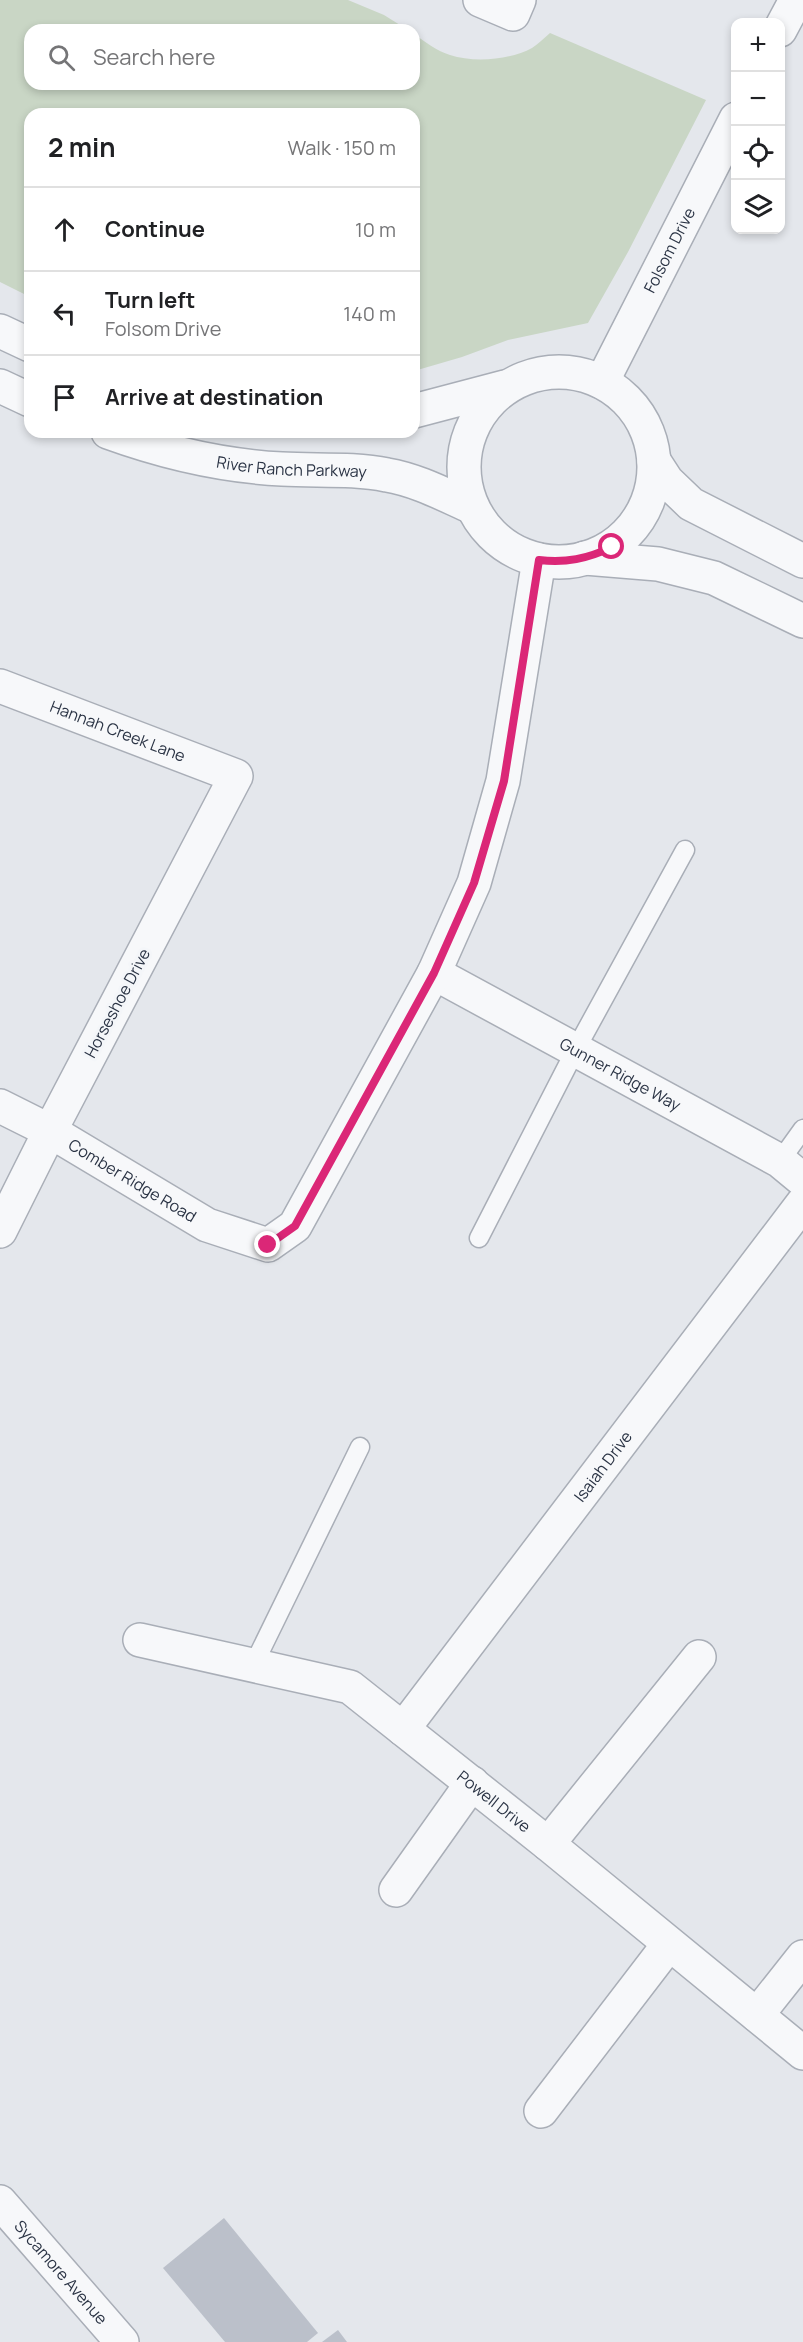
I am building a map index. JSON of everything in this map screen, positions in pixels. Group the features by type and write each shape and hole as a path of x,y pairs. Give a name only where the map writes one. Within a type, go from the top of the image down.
{"street":[{"path":"480,0 516,7"},
{"path":"785,21 796,0"},
{"name":"Folsom Drive","path":"602,381 731,126"},
{"path":"0,330 24,342"},
{"path":"585,558 617,543 641,516 652,489 654,461 650,437 639,415 623,395 602,381 575,373 547,372 519,380 496,395 478,416 467,441 463,467 467,495 481,522 506,547 539,560 562,562 585,558 658,564 714,578 803,621"},
{"path":"0,386 24,397"},
{"path":"420,409 507,387"},
{"name":"River Ranch Parkway","path":"128,438 237,465 281,469 359,471 389,475 430,488 472,507"},
{"path":"654,461 667,481 691,504 803,561"},
{"path":"434,973 474,883 504,781 539,560"},
{"name":"Hannah Creek Lane","path":"0,686 236,776"},
{"name":"Horseshoe Drive","path":"0,1231 236,776"},
{"name":"Gunner Ridge Way","path":"434,973 576,1049 791,1170"},
{"name":"Comber Ridge Road","path":"0,1106 50,1131 207,1225 268,1245 295,1226 434,973"},
{"name":"Isaiah Drive","path":"403,1729 803,1203"},
{"name":"Powell Drive","path":"140,1640 350,1687 548,1844 803,2053"},
{"path":"548,1844 699,1657"},
{"path":"396,1890 472,1783"},
{"path":"541,2111 669,1944"},
{"path":"757,2015 803,1957"},
{"name":"Sycamore Avenue","path":"0,2202 122,2342"}],"lane":[{"path":"479,1239 576,1049 685,850"},
{"path":"791,1170 803,1129"},
{"path":"253,1666 360,1447"}],"green space":[{"path":"0,0 348,0 384,15 398,24 24,24 24,90 420,90 420,38 445,53 470,59 492,59 523,52 550,33 706,100 628,252 588,323 508,340 420,369 420,108 24,108 24,294 0,282"}],"building":[{"path":"224,2218 318,2333 307,2342 225,2342 163,2268"},
{"path":"338,2330 347,2342 322,2342"}],"route":[{"path":"268,1245 295,1226 434,973 474,883 504,781 539,560 570,561 585,558 612,547"}]}
